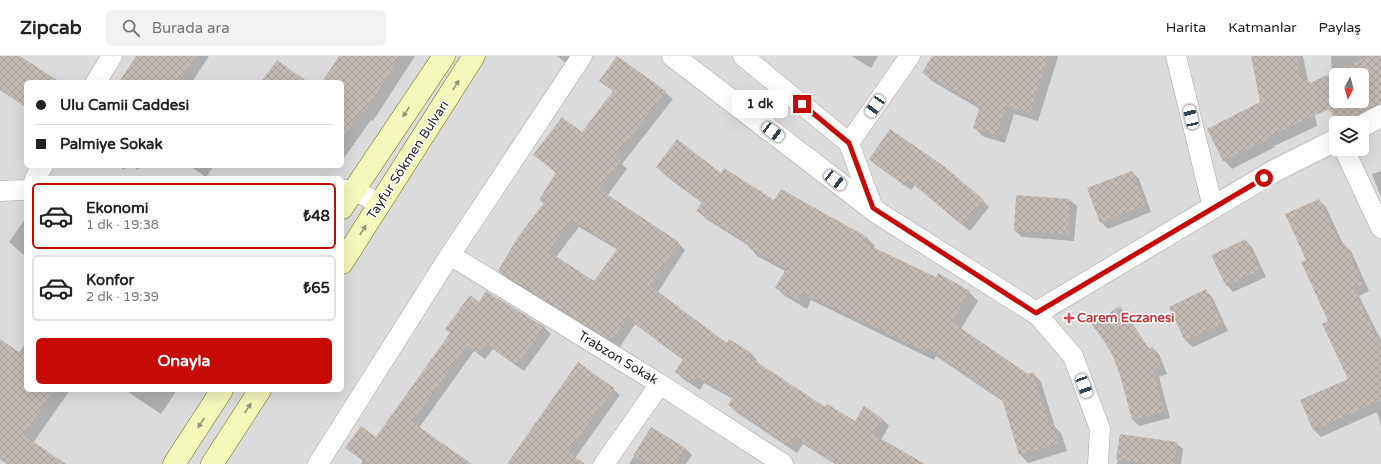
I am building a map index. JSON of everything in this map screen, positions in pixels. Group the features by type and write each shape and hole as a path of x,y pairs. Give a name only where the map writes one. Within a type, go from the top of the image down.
{"main road":[{"name":"Tayfur Sökmen Bulvarı","path":"344,202 348,190 444,56"},
{"name":"Tayfur Sökmen Bulvarı","path":"344,260 474,56"},
{"path":"174,464 221,392"},
{"path":"212,464 259,392"}],"street":[{"path":"97,80 112,56"},
{"path":"318,464 450,255 582,56"},
{"path":"673,56 873,208 1036,313 1073,356 1100,429 1098,464"},
{"path":"743,56 849,143 873,208"},
{"path":"849,143 910,56"},
{"path":"1176,56 1213,208"},
{"path":"1369,122 1381,116"},
{"path":"1036,313 1276,170 1329,144"},
{"path":"1347,156 1381,228"},
{"path":"0,191 24,190"},
{"path":"348,190 380,204"},
{"name":"Trabzon Sokak","path":"450,255 660,384 784,464"},
{"path":"604,464 660,384"}],"shaded area":[{"path":"0,56 1381,56 1381,464 0,464"}],"building":[{"path":"0,56 20,56 57,80 24,80 24,105 0,89"},
{"path":"136,56 196,56 179,80 120,80"},
{"path":"339,56 400,56 364,113 361,111 344,136 344,80 323,80"},
{"path":"617,56 666,91 615,157 621,161 599,189 679,242 650,286 727,343 729,339 750,352 748,356 825,407 827,404 855,421 864,406 883,419 873,434 925,464 837,464 796,438 790,446 728,405 733,397 697,377 693,383 675,372 683,359 627,318 612,341 498,271 517,238 544,203 539,200 556,172 533,155 562,117 582,132 613,91 599,81","holes":["572,220 618,248 594,281 548,251"]},
{"path":"932,56 1048,56 1030,113 1006,106 997,135 973,128 980,106 922,73"},
{"path":"1251,56 1297,56 1301,79 1307,77 1310,83 1329,74 1329,108 1369,108 1369,68 1343,68 1369,56 1381,56 1381,104 1375,105 1355,116 1334,116 1329,109 1267,137 1268,139 1223,161 1207,129 1260,102"},
{"path":"277,60 305,80 262,80"},
{"path":"890,129 945,167 984,200 962,225 908,180 904,185 869,159"},
{"path":"677,139 721,173 724,168 774,200 781,189 867,237 864,243 936,277 938,273 970,291 952,322 1028,374 1033,372 1049,425 1053,423 1059,443 1019,455 1002,399 928,348 926,352 803,293 798,301 775,288 786,269 748,247 749,244 696,211 702,202 656,167"},
{"path":"1132,171 1145,205 1100,223 1087,188"},
{"path":"1016,195 1070,199 1068,234 1014,231"},
{"path":"1319,199 1340,244 1344,243 1363,284 1353,288 1381,346 1381,400 1313,430 1300,400 1348,379 1322,324 1328,321 1301,262 1306,260 1285,214"},
{"path":"1246,239 1260,270 1226,286 1211,255"},
{"path":"1206,289 1222,324 1185,341 1169,307"},
{"path":"486,291 545,327 516,365 486,343 478,353 467,345 412,422 472,464 368,464 345,448 361,426 376,437 450,333 445,329 470,295 479,302"},
{"path":"1120,306 1148,348 1153,347 1161,367 1153,370 1164,411 1132,420 1120,375 1111,352 1092,324"},
{"path":"0,339 24,356 24,392 53,392 23,435 66,464 10,464 0,457"},
{"path":"578,362 614,388 568,452 585,464 507,464"},
{"path":"651,427 686,448 676,464 647,464 633,456"},
{"path":"1120,434 1177,442 1174,464 1147,464 1116,459"}],"place":[{"name":"Carem Eczanesi","path":"1069,318"}],"route":[{"path":"802,104 849,143 873,208 878,213 1036,313 1264,178"}]}
